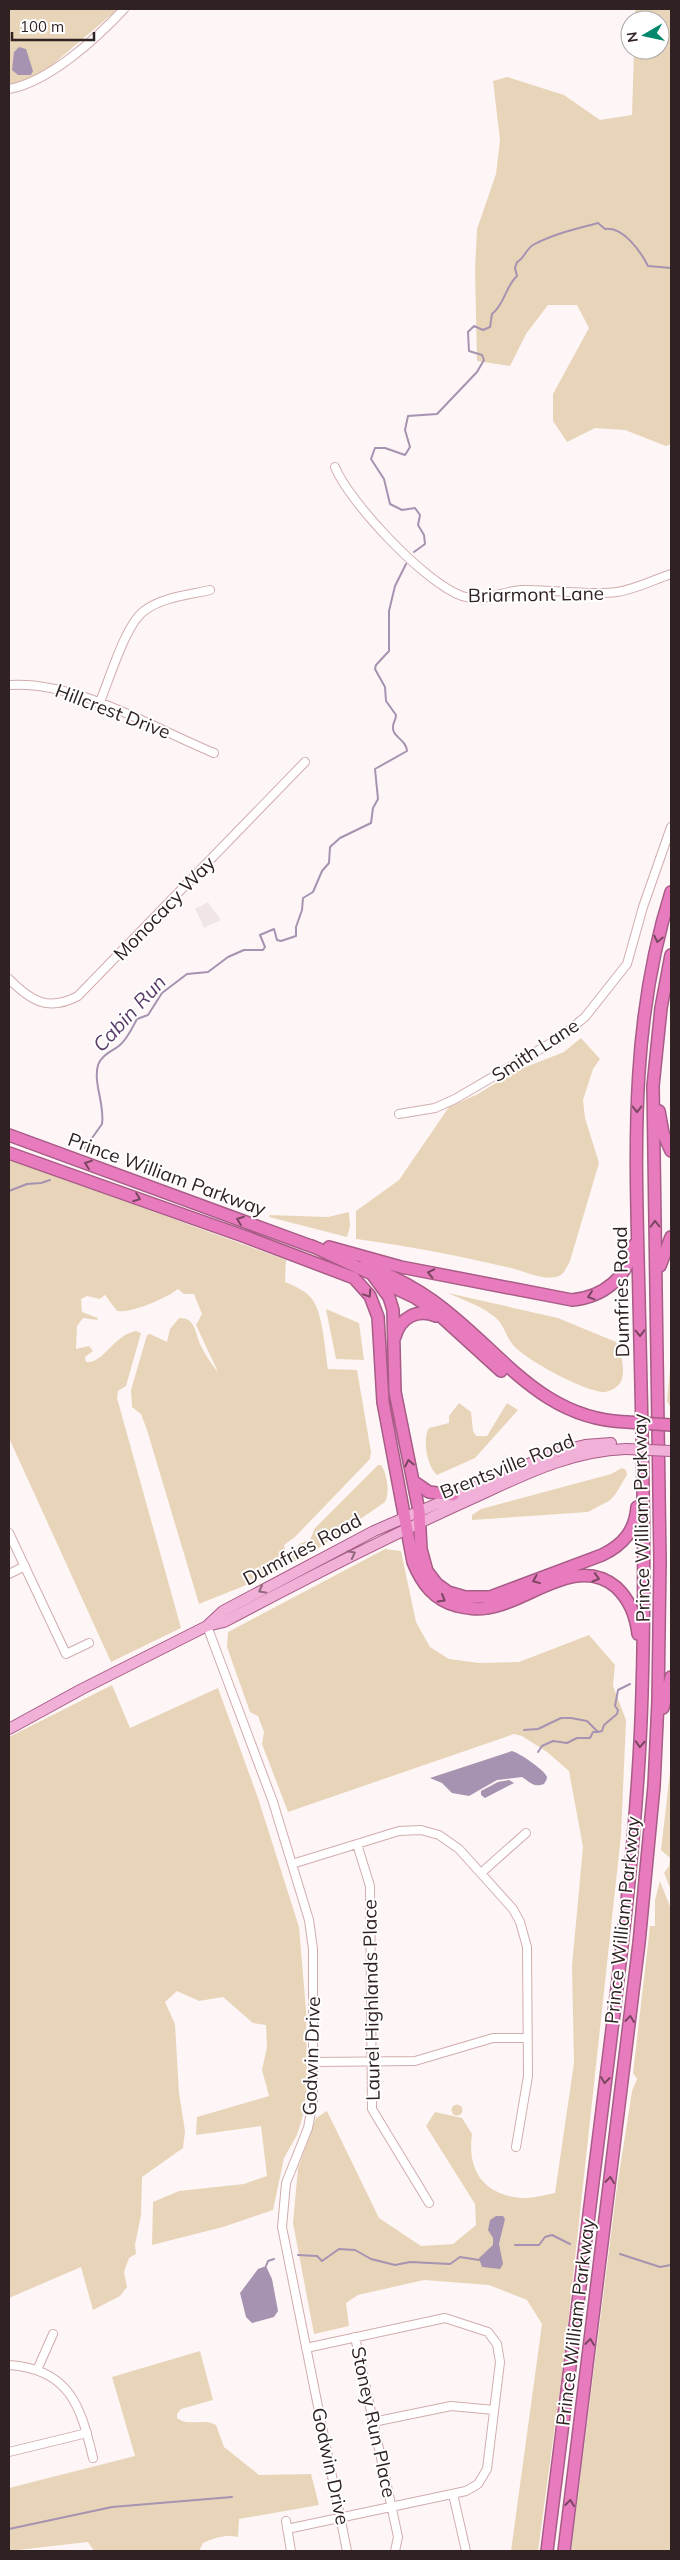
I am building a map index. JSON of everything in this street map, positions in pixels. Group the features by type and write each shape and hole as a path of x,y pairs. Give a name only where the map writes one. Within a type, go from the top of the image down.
{"highway":[{"name":"Dumfries Road","path":"642,1696 643,1609 637,1215 640,1044 649,980 671,892"},
{"name":"Dumfries Road","path":"656,1290 653,1086 661,1008 671,955"},
{"path":"656,1054 659,1116 671,1150"},
{"name":"Prince William Parkway","path":"9,1136 312,1246"},
{"name":"Prince William Parkway","path":"9,1153 246,1237"},
{"path":"286,1237 401,1267 572,1300 598,1294 620,1276 631,1258 637,1215"},
{"path":"246,1237 263,1238 378,1280 420,1301 449,1323 515,1384 537,1399 580,1419 671,1430"},
{"path":"246,1237 344,1274 358,1282 370,1296 378,1317 383,1402 427,1571 442,1588 465,1597 490,1597 602,1555 623,1540 635,1521 641,1434"},
{"path":"656,1290 661,1259 671,1237"},
{"path":"312,1246 365,1270 378,1280 387,1292 392,1305 395,1392 413,1481 413,1562 419,1576 433,1594 451,1604 473,1609 488,1608 574,1576 594,1576 613,1585 623,1594 634,1615 638,1636 642,1696"},
{"path":"312,1246 380,1270 432,1299 479,1338 522,1380 552,1401 596,1418 626,1425 671,1425"},
{"name":"Prince William Parkway","path":"564,2551 638,1953 648,1864 656,1755 660,1570 656,1290"},
{"path":"393,1349 400,1327 412,1315 431,1314 449,1323"},
{"path":"413,1481 429,1492 453,1495"},
{"path":"656,1755 671,1678"},
{"name":"Prince William Parkway","path":"548,2551 624,1933 635,1810 642,1696"}],"main road":[{"name":"Brentsville Road","path":"413,1519 453,1495 566,1449 594,1444 671,1451"},
{"name":"Brentsville Road","path":"413,1519 563,1459 626,1446 671,1445"},
{"name":"Dumfries Road","path":"9,1729 82,1689 208,1626 224,1622 413,1519"}],"street":[{"path":"9,89 32,82 60,64 124,9"},
{"name":"Briarmont Lane","path":"335,467 339,478 388,536 426,573 461,596 478,598 521,590 571,594 618,592 671,574"},
{"path":"99,704 129,630 143,611 160,602 210,590"},
{"name":"Hillcrest Drive","path":"9,685 52,687 148,722 214,753"},
{"name":"Monocacy Way","path":"9,979 28,997 37,1001 60,1003 78,996 305,762"},
{"name":"Smith Lane","path":"399,1114 435,1108 450,1102 561,1037 585,1017 627,964 643,907 671,826"},
{"path":"9,1533 12,1550 25,1566 66,1654 89,1643"},
{"path":"9,1574 25,1566"},
{"name":"Godwin Drive","path":"208,1626 271,1796 311,1934 314,2062 311,2114 286,2183 282,2220 284,2248 342,2518 347,2551"},
{"path":"292,1864 399,1831 421,1830 431,1832 449,1841 513,1909 524,1934 527,1947 528,2076 516,2147"},
{"path":"481,1873 526,1833"},
{"name":"Laurel Highlands Place","path":"357,1844 370,1886 371,2100 375,2115 429,2203"},
{"path":"314,2062 415,2061 493,2038 527,2038"},
{"path":"291,2551 287,2525 342,2518 471,2489 484,2476 500,2353 495,2340 485,2330 451,2319 438,2319 306,2348"},
{"path":"37,2370 53,2334"},
{"name":"Stoney Run Place","path":"355,2337 399,2540 395,2551"},
{"path":"9,2365 37,2370 52,2378 68,2391 82,2414 93,2458"},
{"path":"374,2422 451,2406 494,2410"},
{"path":"9,2452 87,2433"},
{"path":"453,2494 466,2551"}],"shaded area":[{"path":"9,9 118,9 39,76 29,81 9,84"},
{"path":"671,9 671,444 666,446 625,430 595,428 567,442 553,421 553,394 589,328 577,305 548,305 526,334 510,366 477,361 475,270 477,229 496,174 500,140 493,81 507,77 564,95 600,120 632,115 634,60 670,60 670,10 635,10"},
{"path":"19,47 26,49 33,71 31,75 18,75 12,70 14,52"},
{"path":"208,902 221,920 204,928 195,909"},
{"path":"581,1038 600,1059 593,1069 583,1100 585,1118 599,1163 570,1261 563,1273 550,1278 453,1255 356,1239 356,1211 399,1180 449,1107 478,1094 513,1072 564,1052"},
{"path":"9,1159 286,1260 285,1282 306,1293 316,1305 325,1343 328,1369 357,1370 371,1452 370,1459 295,1537 284,1545 287,1559 280,1569 199,1604 147,1430 141,1414 132,1407 131,1390 147,1335 150,1334 167,1342 170,1329 179,1318 185,1318 192,1323 203,1349 218,1372 196,1325 202,1314 194,1294 184,1294 178,1289 148,1305 123,1311 117,1311 105,1295 100,1299 87,1296 81,1299 82,1312 98,1318 97,1320 83,1318 77,1326 76,1349 89,1346 93,1351 85,1357 86,1362 98,1359 128,1334 136,1331 141,1333 126,1386 118,1391 117,1398 181,1628 111,1662 9,1438"},
{"path":"349,1212 350,1226 347,1237 269,1217 270,1215 328,1217"},
{"path":"448,1293 558,1318 616,1342 623,1365 621,1382 615,1388 605,1392 596,1391 557,1375 514,1346 498,1320 493,1316 481,1308"},
{"path":"326,1309 359,1323 364,1360 336,1359"},
{"path":"671,1357 671,1408 667,1401"},
{"path":"459,1403 471,1412 473,1431 476,1436 487,1436 507,1403 518,1410 475,1458 437,1475 433,1471 428,1459 427,1433 429,1428 449,1423 449,1416"},
{"path":"378,1465 381,1465 383,1469 388,1488 385,1502 307,1556 299,1561 292,1561 291,1558 299,1544 310,1540 315,1528"},
{"path":"622,1468 626,1470 627,1475 615,1495 609,1501 588,1512 472,1520 472,1515 481,1509 611,1474"},
{"path":"385,1549 401,1551 416,1622 430,1647 449,1659 479,1663 519,1662 589,1635 615,1665 613,1686 626,1720 621,1835 565,2351 538,2551 511,2551 542,2324 527,2300 489,2285 424,2280 358,2295 346,2303 349,2326 314,2334 293,2223 298,2168 316,2118 327,2111 379,2218 421,2246 453,2244 476,2225 475,2204 426,2126 435,2112 462,2118 472,2134 472,2159 475,2169 487,2185 507,2196 520,2198 555,2193 574,2063 572,1966 583,1847 569,1771 547,1752 522,1736 514,1734 288,1812 262,1744 264,1732 258,1716 250,1712 227,1647 228,1632"},
{"path":"112,1685 130,1728 218,1688 258,1798 299,1927 306,2010 307,2087 304,2112 297,2135 284,2158 273,2210 223,2227 152,2245 153,2202 179,2191 244,2184 267,2176 261,2126 196,2135 197,2117 269,2096 262,2070 267,2047 266,2025 253,2023 223,1997 199,2001 177,1991 165,2002 175,2024 179,2093 185,2131 183,2148 142,2177 141,2215 135,2245 136,2254 129,2258 124,2272 127,2287 120,2296 93,2310 81,2267 9,2298 9,1737"},
{"path":"512,1751 525,1758 545,1774 547,1777 544,1784 535,1785 522,1777 497,1780 469,1796 452,1793 442,1783 430,1778"},
{"path":"670,1772 671,1890 664,1873 669,1866 670,1858 661,1850"},
{"path":"509,1780 514,1783 485,1798 481,1795 481,1791 498,1782"},
{"path":"660,1881 671,1909 671,2551 571,2551 617,2187 632,2091 637,2079 633,2073 650,1926 655,1926 655,1900"},
{"path":"457,2104 463,2110 457,2116 451,2110"},
{"path":"496,2216 503,2216 505,2219 499,2244 503,2264 500,2269 482,2267 479,2258 493,2245 493,2238 488,2230 490,2220"},
{"path":"266,2266 272,2279 278,2311 274,2317 252,2323 246,2317 240,2293 258,2269"},
{"path":"200,2351 213,2400 181,2409 177,2414 177,2418 186,2422 206,2422 216,2425 224,2447 259,2475 311,2474 319,2505 239,2519 238,2537 225,2536 211,2540 203,2543 199,2551 94,2551 88,2542 9,2551 9,2488 135,2456 112,2377"}],"waterway":[{"name":"Cabin Run","path":"414,552 425,544 424,535 418,525 420,515 415,508 402,510 390,504 384,479 371,459 375,448 385,448 405,455 410,447 405,430 408,416 437,414 477,372 484,360 482,355 469,351 468,332 474,326 483,330 490,327 492,314 500,305 517,276 515,268 517,262 533,245 565,232 598,223 605,229 612,229 631,241 648,266 671,268"},
{"name":"Cabin Run","path":"85,1148 102,1124 102,1109 97,1079 98,1065 102,1058 123,1042 137,1019 148,1015 162,993 187,974 208,972 228,957 244,950 263,950 265,947 260,935 274,929 277,940 281,941 296,936 296,927 302,910 303,898 313,892 322,871 329,863 330,847 340,838 371,823 373,808 378,799 375,769 407,751 405,744 393,730 396,715 386,701 385,687 375,669 376,665 389,651 389,611 395,586 406,564"},
{"name":"Cabin Run","path":"9,1191 27,1184 50,1180"},
{"path":"524,1730 538,1729 561,1718 571,1718 587,1721 598,1732 602,1731 604,1725 617,1714 618,1710 615,1706 618,1690 630,1684"},
{"path":"538,1752 542,1746 553,1741 567,1743 577,1738 590,1738 593,1732 597,1732"},
{"path":"515,2245 539,2245 545,2237 552,2235 570,2244"},
{"path":"298,2255 317,2256 322,2261 339,2249 355,2250 371,2259 395,2265 410,2262 450,2264 460,2257 479,2260"},
{"path":"620,2254 660,2267 671,2265"},
{"path":"266,2266 268,2261 274,2259"},
{"path":"9,2529 112,2507 232,2497"}]}
